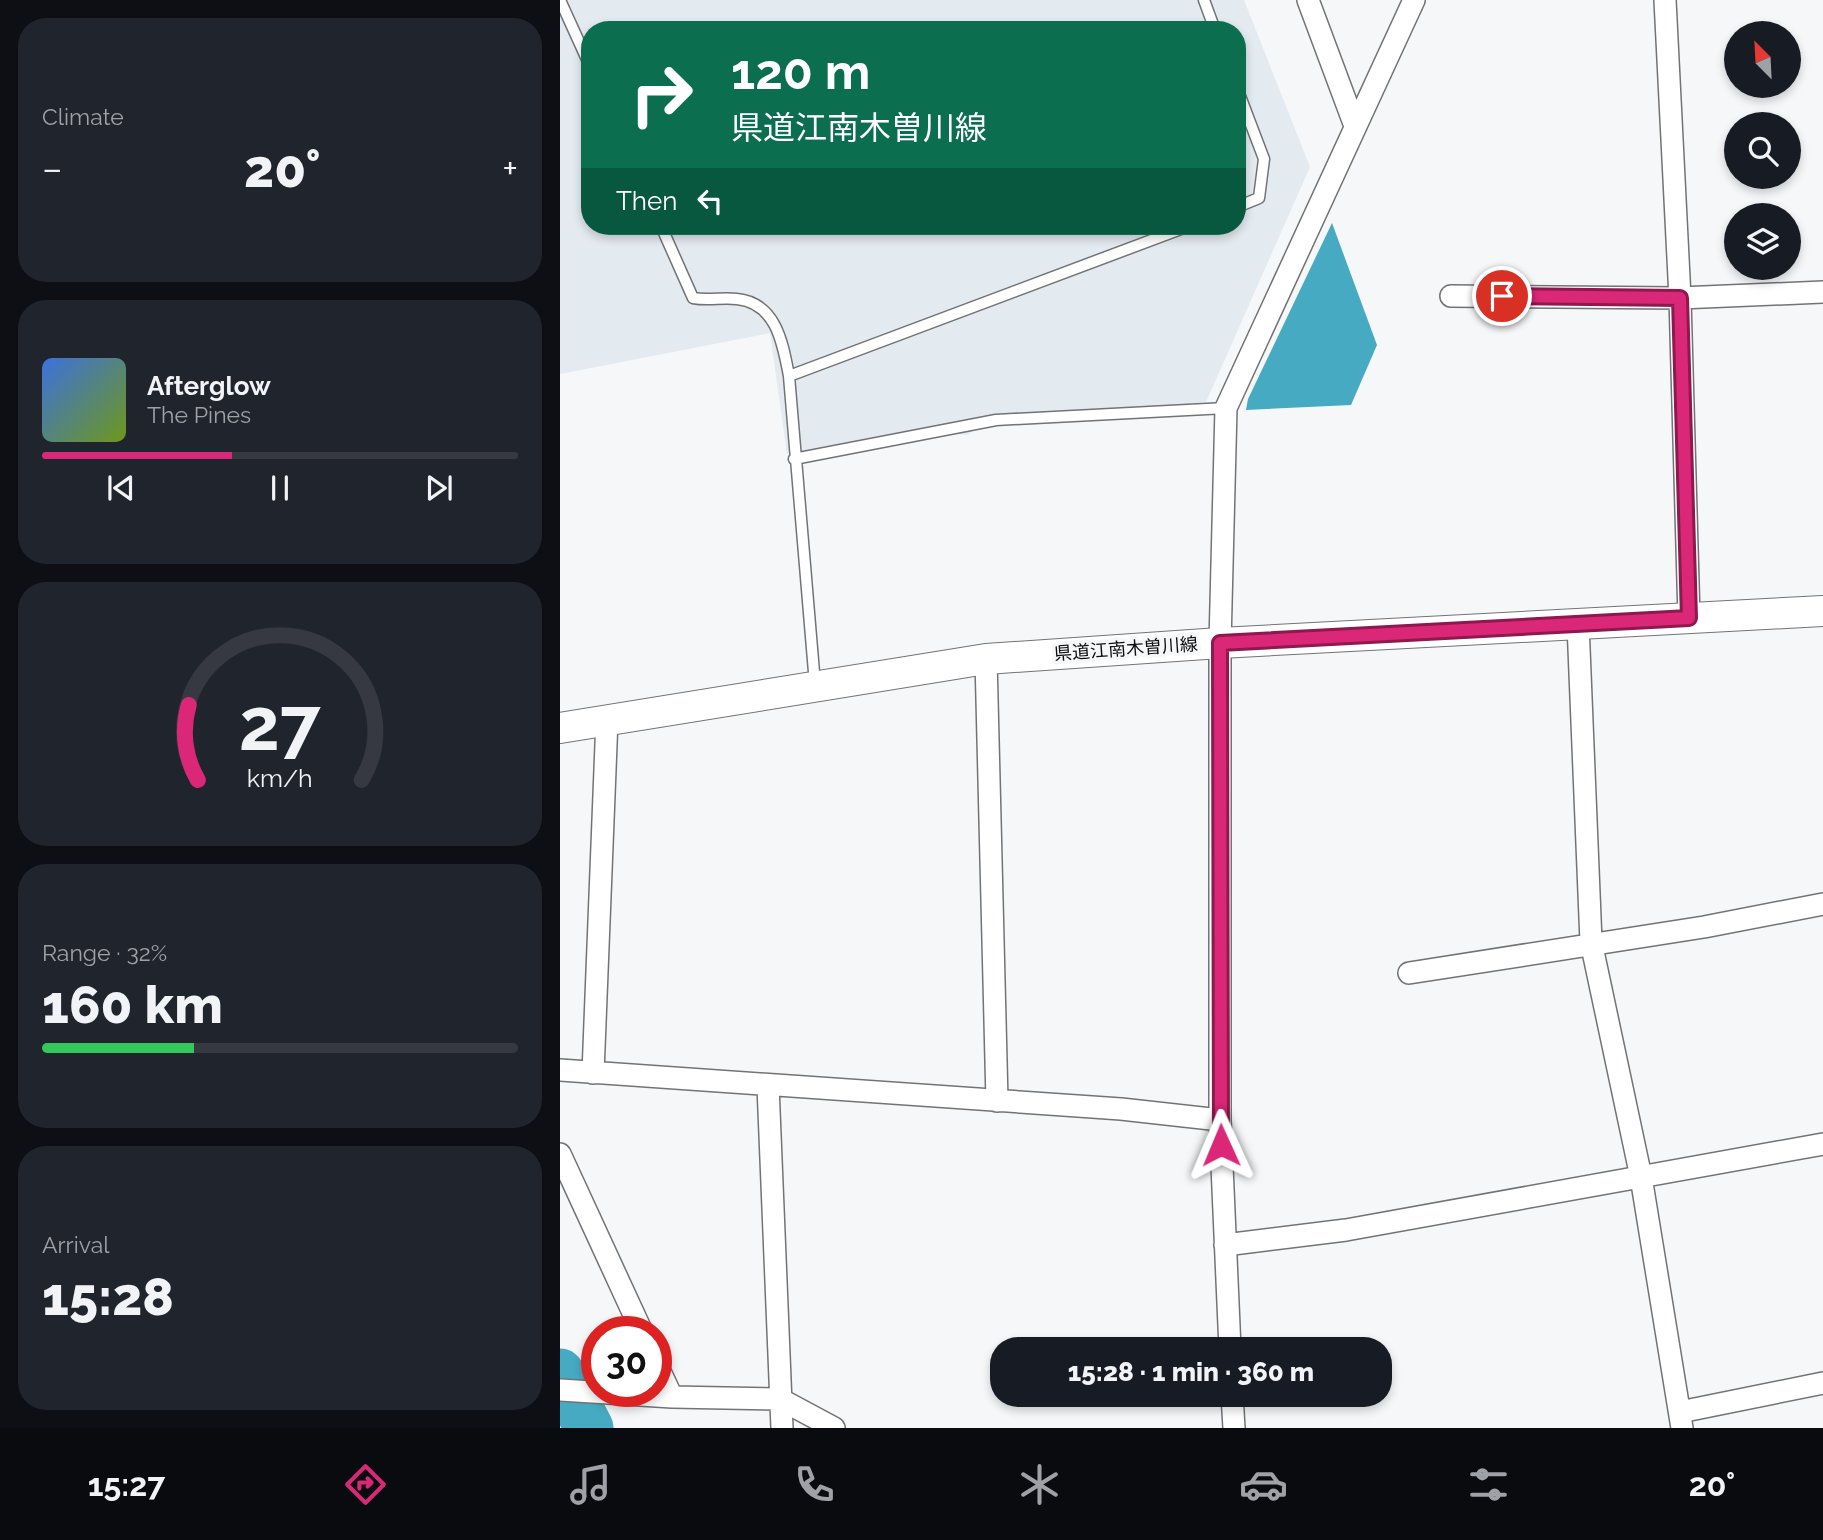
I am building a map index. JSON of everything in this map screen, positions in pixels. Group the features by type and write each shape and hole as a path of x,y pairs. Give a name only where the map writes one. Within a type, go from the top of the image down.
{"main road":[{"name":"県道江南木曽川線","path":"560,728 986,659 1220,643 1823,611"}],"street":[{"path":"1308,0 1355,126"},
{"path":"1229,1337 1220,1119 1220,643 1226,408 1414,0"},
{"path":"1665,0 1680,298 1689,618"},
{"path":"1451,296 1680,298 1823,292"},
{"path":"1578,624 1591,942 1641,1177 1681,1420 1823,1383"},
{"path":"986,659 997,1101"},
{"path":"593,1073 607,719"},
{"path":"1409,973 1591,942 1704,927 1823,904"},
{"path":"560,1070 1220,1119"},
{"path":"768,1086 782,1428"},
{"path":"1225,1245 1346,1230 1823,1144"},
{"path":"560,1154 635,1316"},
{"path":"560,1390 581,1391"},
{"path":"672,1397 779,1399 834,1428"},
{"path":"1233,1407 1234,1428"}],"lane":[{"path":"560,0 581,46"},
{"path":"1204,0 1212,21"},
{"path":"1246,112 1264,159 1259,198 1246,203"},
{"path":"665,235 693,298 710,302 738,299 761,309 780,331 789,376 815,686"},
{"path":"789,376 1165,235"},
{"path":"794,459 996,420 1226,408"}],"shaded area":[{"path":"560,0 1244,0 1310,167 1206,402 1054,418 991,415 968,435 933,432 787,454 770,333 560,374"}],"water":[{"path":"1332,223 1377,345 1351,405 1246,410 1248,399"}],"waterway":[{"path":"560,1373 589,1428"}],"route":[{"path":"1221,1145 1220,643 1689,618 1680,298 1502,296"}]}
